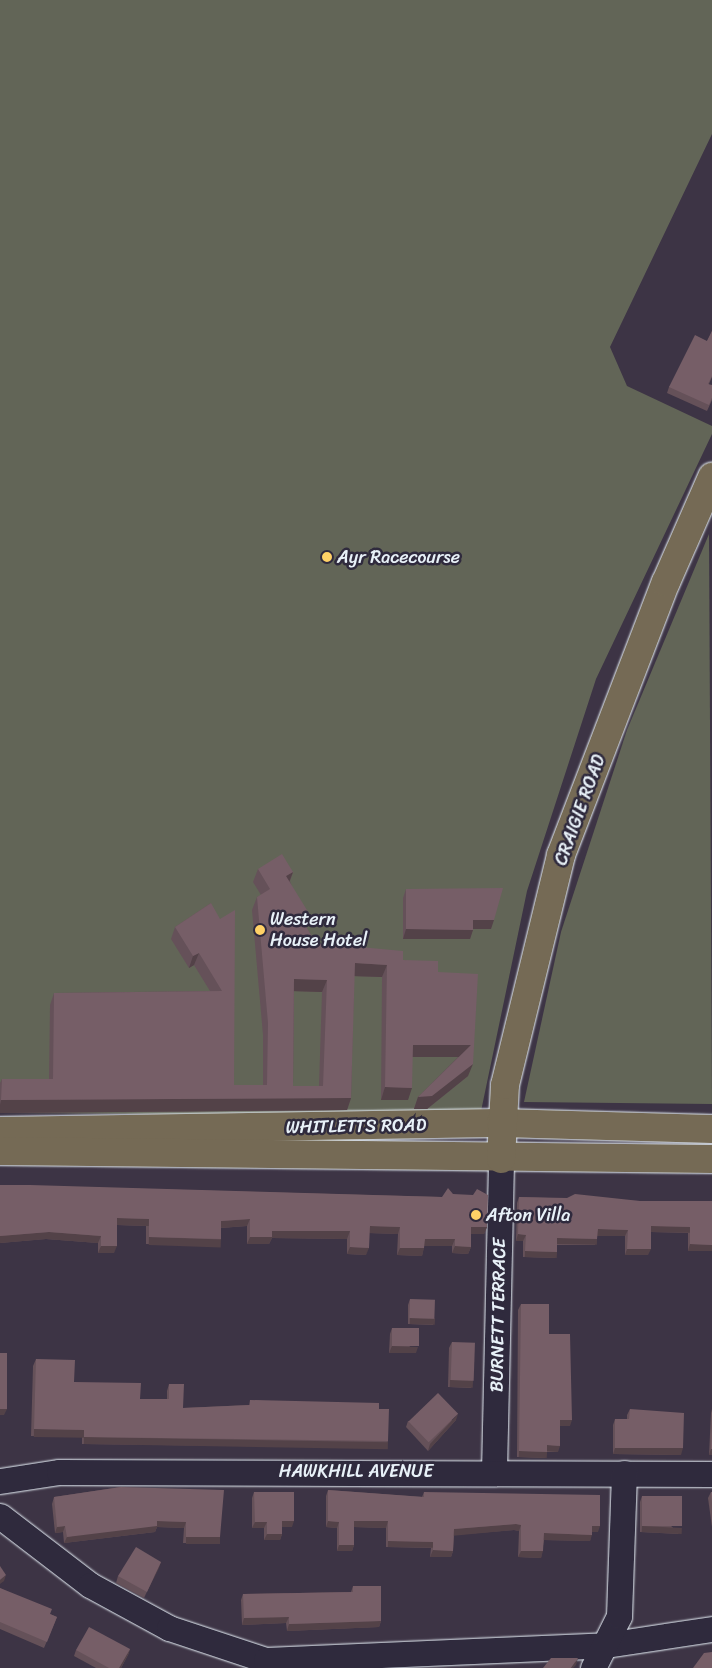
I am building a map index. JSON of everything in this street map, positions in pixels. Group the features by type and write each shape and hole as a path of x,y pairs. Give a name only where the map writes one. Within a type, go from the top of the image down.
{"main road":[{"name":"CRAIGIE ROAD","path":"501,1159 501,1124 505,1085 561,855 666,582 712,477"},
{"name":"WHITLETTS ROAD","path":"0,1131 501,1124 712,1129"},
{"name":"WHITLETTS ROAD","path":"0,1151 501,1159 712,1159"}],"street":[{"name":"BURNETT TERRACE","path":"494,1471 501,1159"},
{"name":"HAWKHILL AVENUE","path":"0,1481 59,1472 494,1471 712,1474"},
{"path":"598,1662 619,1616 624,1473"},
{"path":"0,1516 90,1585 169,1628 263,1664 598,1662 712,1629"}],"green space":[{"name":"Ayr Racecourse","path":"0,0 712,0 712,134 610,347 627,386 712,426 712,434 596,679 527,891 480,1116 0,1113"},
{"path":"709,534 712,1104 524,1102 561,932 627,730"}],"building":[{"path":"712,331 712,376 708,384 712,385 712,398 709,405 669,387 695,335 707,341"},
{"path":"282,854 293,872 286,876 310,915 302,920 316,943 403,951 403,960 438,961 438,972 478,974 473,1064 432,1096 418,1097 471,1045 413,1045 412,1088 385,1087 387,965 355,963 351,1098 1,1100 2,1079 53,1079 54,993 222,991 199,953 193,956 175,927 211,903 220,919 235,910 234,1085 267,1085 268,1023 257,897 270,889 258,869","holes":["294,979 327,980 323,1086 293,1086"]},
{"path":"503,888 494,920 473,920 473,930 406,929 406,889"},
{"path":"0,1185 442,1197 448,1188 453,1194 473,1195 477,1189 488,1195 487,1227 471,1227 471,1247 455,1246 455,1239 425,1239 424,1248 400,1248 400,1227 370,1226 369,1248 350,1247 350,1231 272,1231 272,1237 250,1237 250,1219 221,1221 221,1239 149,1237 149,1219 117,1218 117,1246 101,1246 101,1236 49,1232 0,1236"},
{"path":"575,1194 640,1201 712,1201 712,1245 690,1244 690,1227 651,1226 651,1249 627,1249 628,1230 598,1229 597,1239 557,1238 557,1252 525,1251 526,1235 518,1234 519,1197 567,1198"},
{"path":"410,1299 435,1300 434,1319 409,1318"},
{"path":"521,1304 549,1304 549,1334 570,1334 572,1420 560,1420 560,1446 547,1445 547,1452 519,1451"},
{"path":"392,1328 419,1328 419,1346 392,1346"},
{"path":"452,1342 475,1343 474,1381 451,1380"},
{"path":"0,1353 7,1353 7,1409 0,1409"},
{"path":"36,1359 75,1360 74,1382 141,1383 140,1399 169,1399 169,1384 184,1384 183,1408 250,1405 250,1400 379,1403 379,1409 389,1409 388,1441 84,1437 84,1430 34,1429"},
{"path":"438,1393 458,1414 429,1442 409,1421"},
{"path":"630,1409 684,1413 683,1448 615,1448 615,1419 629,1419"},
{"path":"121,1487 224,1490 220,1537 186,1537 186,1522 157,1521 157,1526 67,1537 65,1526 57,1527 54,1497"},
{"path":"328,1490 424,1497 424,1492 600,1495 600,1526 592,1526 592,1535 544,1533 543,1551 521,1551 521,1525 454,1529 453,1551 433,1550 433,1542 388,1541 388,1521 354,1521 354,1545 339,1545 339,1522 328,1521"},
{"path":"254,1492 294,1492 294,1521 282,1521 282,1534 267,1534 267,1522 255,1522"},
{"path":"642,1496 682,1496 682,1526 642,1526"},
{"path":"136,1547 161,1562 147,1592 118,1576"},
{"path":"0,1566 6,1575 0,1580"},
{"path":"353,1586 381,1586 381,1621 289,1624 289,1617 244,1618 243,1594 353,1592"},
{"path":"0,1588 52,1609 50,1614 57,1617 47,1642 0,1622"},
{"path":"89,1627 130,1649 119,1668 109,1668 76,1650"},
{"path":"712,1652 712,1668 693,1668 704,1653"},
{"path":"551,1658 578,1658 571,1668 543,1668"}],"place":[{"name":"Ayr Racecourse","path":"327,557"},
{"name":"Western House Hotel","path":"260,930"},
{"name":"Afton Villa","path":"476,1215"}]}
